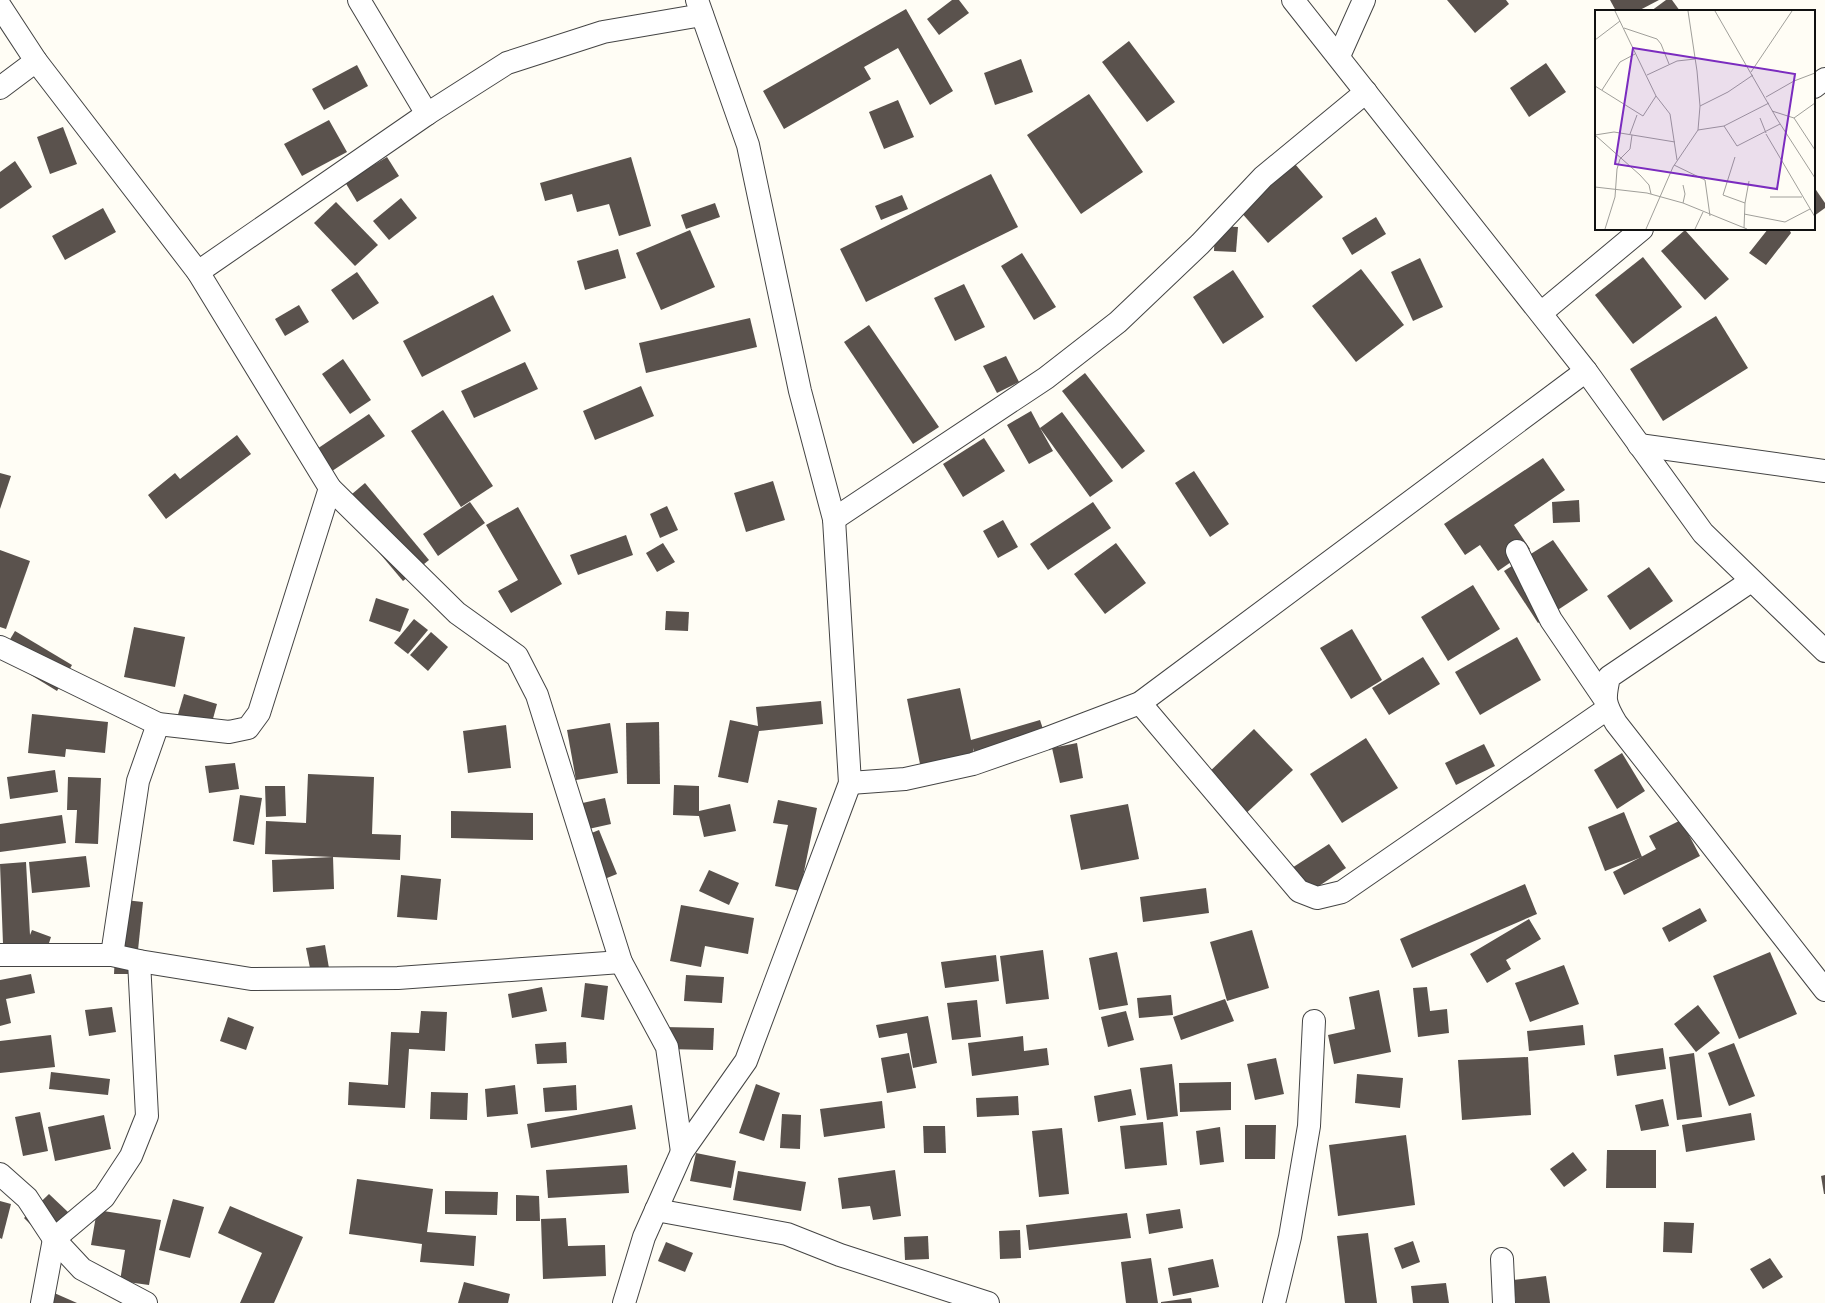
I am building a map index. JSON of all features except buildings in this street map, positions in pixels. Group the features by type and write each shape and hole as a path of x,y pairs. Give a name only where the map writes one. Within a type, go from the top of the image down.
{"street":[{"path":"359,0 427,114"},
{"path":"1293,0 1586,370 1703,533 1825,651"},
{"path":"1338,56 1364,0"},
{"path":"0,6 36,61 198,272 330,488 458,613 518,656 537,695 621,962 667,1047 682,1152"},
{"path":"198,272 427,114 507,63 603,32 700,7 748,145 800,392 834,519 850,783 746,1061 682,1152 644,1237 624,1303"},
{"path":"0,88 36,61"},
{"path":"1815,86 1825,79"},
{"path":"834,519 1046,378 1118,322 1200,244 1263,177 1366,92"},
{"path":"1541,312 1641,230"},
{"path":"850,783 906,779 973,764 1045,739 1140,703 1586,370"},
{"path":"1639,445 1825,471"},
{"path":"0,647 158,724 229,732 248,728 259,713 330,488"},
{"path":"1517,551 1551,620 1606,703 1616,722 1825,990"},
{"path":"1140,703 1299,891 1317,898 1342,892 1606,703 1609,677 1751,581"},
{"path":"112,955 138,781 158,724"},
{"path":"0,955 112,955 139,961 251,979 398,978 621,962"},
{"path":"42,1303 54,1239 104,1197 131,1156 147,1116 139,961"},
{"path":"1274,1303 1290,1237 1309,1126 1314,1021"},
{"path":"0,1174 27,1198 54,1239 82,1268 146,1303"},
{"path":"656,1210 786,1234 840,1255 988,1303"},
{"path":"1502,1259 1504,1303"}]}
